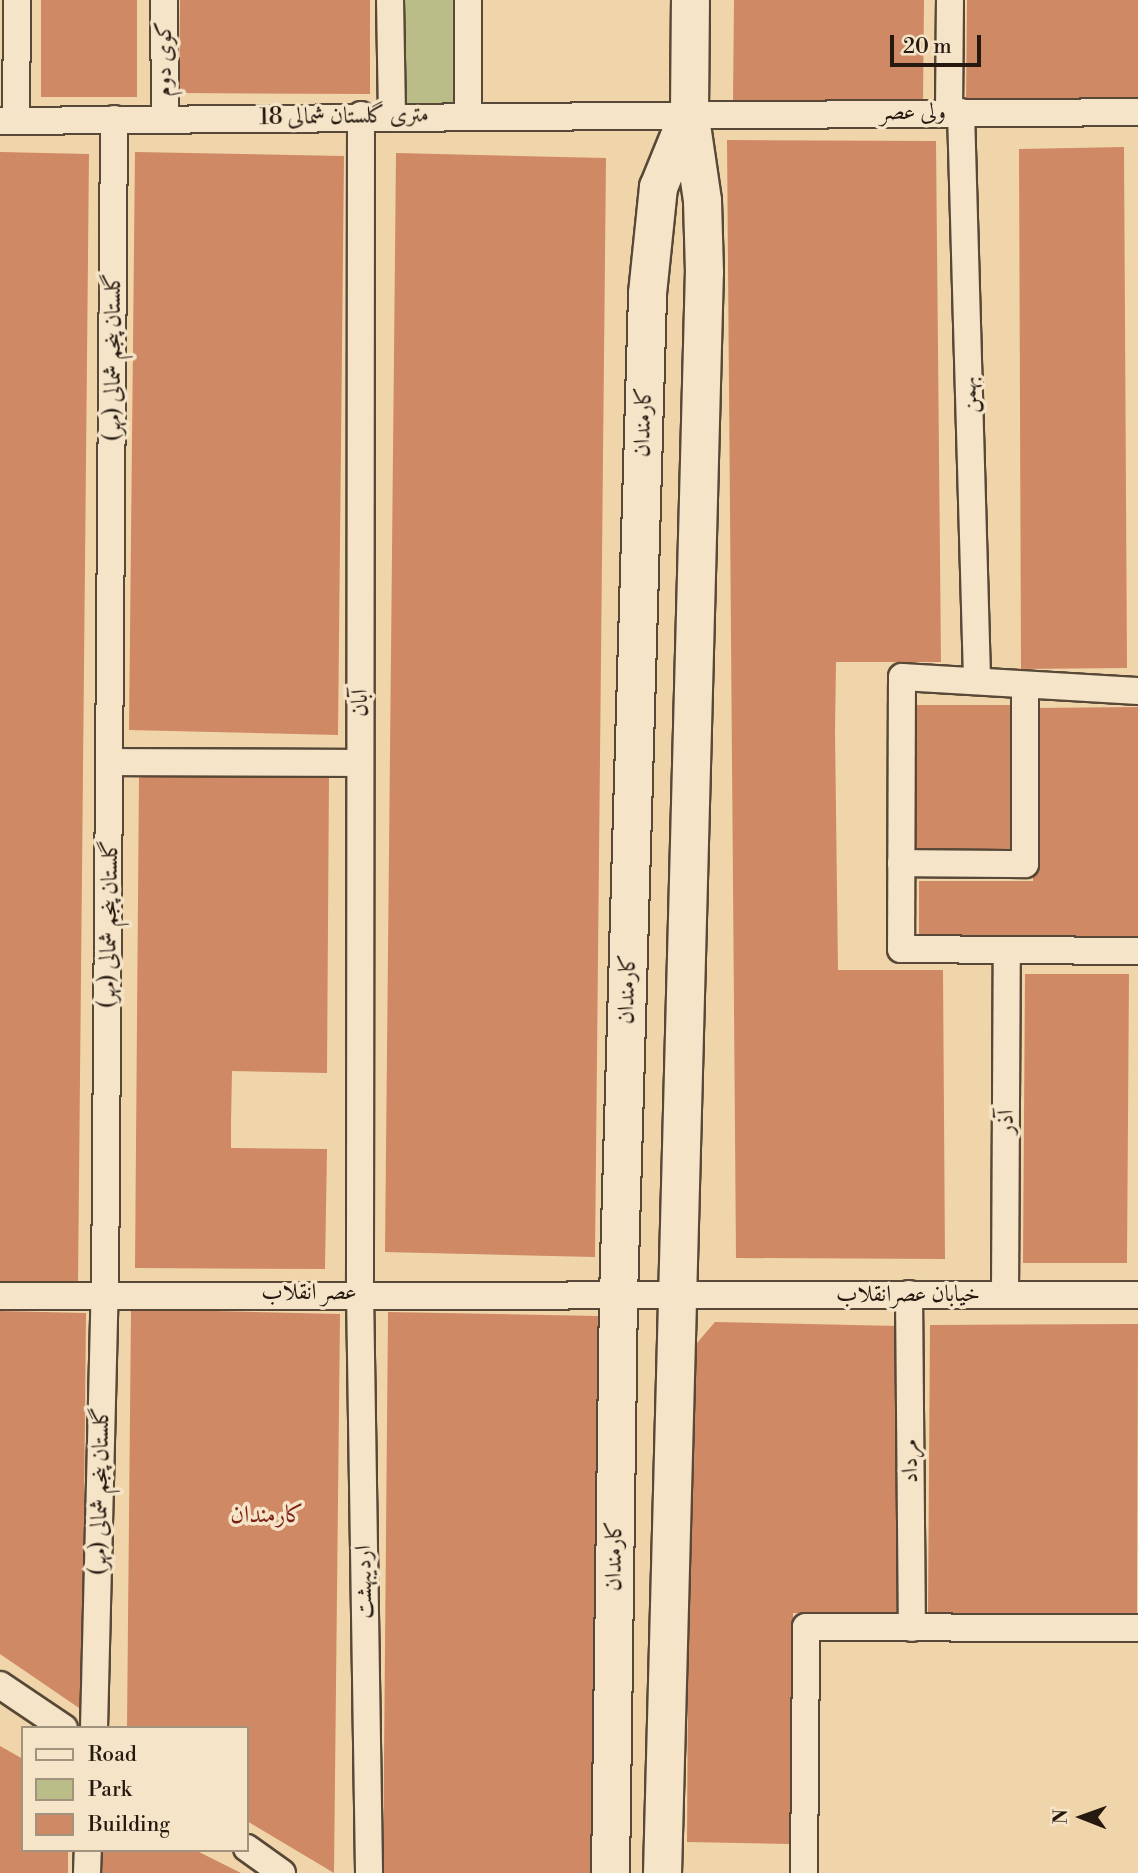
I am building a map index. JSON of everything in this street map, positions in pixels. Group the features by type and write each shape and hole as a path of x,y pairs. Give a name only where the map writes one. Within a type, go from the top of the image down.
{"main road":[{"name":"کارمندان","path":"662,1873 704,272 702,200 689,111 690,0"},
{"name":"کارمندان","path":"610,1873 618,1296 647,292 658,187 689,111"}],"street":[{"path":"8,121 17,0"},
{"name":"کوی دوم","path":"164,0 165,119"},
{"path":"390,0 392,115"},
{"path":"468,0 468,114"},
{"name":"بهمن","path":"950,0 977,679"},
{"name":"18 متری گلستان شمالی","path":"8,121 689,111"},
{"name":"ولی عصر","path":"689,111 1138,112"},
{"name":"آبان","path":"360,1291 361,115"},
{"name":"گلستان پنجم شمالی (مهر)","path":"94,1726 104,1293 114,120"},
{"path":"1138,691 1025,689 977,679 901,677 901,949 1138,951"},
{"path":"901,863 1025,864 1025,689"},
{"path":"110,762 360,763"},
{"name":"آذر","path":"1005,1294 1007,950"},
{"name":"عصر انقلاب","path":"0,1296 360,1291 618,1296 678,1293"},
{"name":"اردیبهشت","path":"360,1291 369,1873"},
{"name":"خیابان عصرانقلاب","path":"678,1293 1138,1295"},
{"name":"مرداد","path":"908,1294 912,1628"},
{"path":"804,1873 806,1627 1138,1628"},
{"path":"0,1685 61,1726"},
{"path":"87,1873 88,1852"},
{"path":"254,1859 282,1873"}],"green space":[{"path":"398,0 460,0 461,103 398,103"}],"building":[{"path":"41,0 137,0 137,97 41,97"},
{"path":"180,0 370,0 370,94 179,93"},
{"path":"734,0 924,0 923,102 733,102"},
{"path":"967,0 1138,0 1138,104 966,104"},
{"path":"727,140 936,141 941,662 836,662 835,731 838,970 943,970 945,1259 736,1258"},
{"path":"1124,147 1127,668 1021,669 1019,149"},
{"path":"0,152 89,154 78,1284 0,1283"},
{"path":"135,152 344,156 338,735 129,730"},
{"path":"396,153 606,158 595,1257 385,1252"},
{"path":"917,705 1012,705 1012,852 916,852"},
{"path":"1138,707 1138,938 919,939 919,881 1033,881 1034,708"},
{"path":"139,776 329,778 327,1073 232,1071 231,1121 231,1148 327,1149 325,1269 135,1268"},
{"path":"1025,974 1129,974 1127,1263 1023,1263"},
{"path":"131,1309 340,1314 334,1873 248,1822 248,1726 127,1726"},
{"path":"0,1311 86,1313 82,1710 0,1654"},
{"path":"388,1312 598,1316 593,1873 383,1873"},
{"path":"715,1322 899,1326 897,1615 793,1613 791,1844 687,1842 690,1351"},
{"path":"1138,1324 1137,1613 928,1614 930,1325"},
{"path":"0,1746 21,1758 21,1852 68,1852 68,1873 0,1873"},
{"path":"100,1852 199,1852 241,1873 99,1873"}],"district":[{"name":"کارمندان","path":"267,1516"}]}
